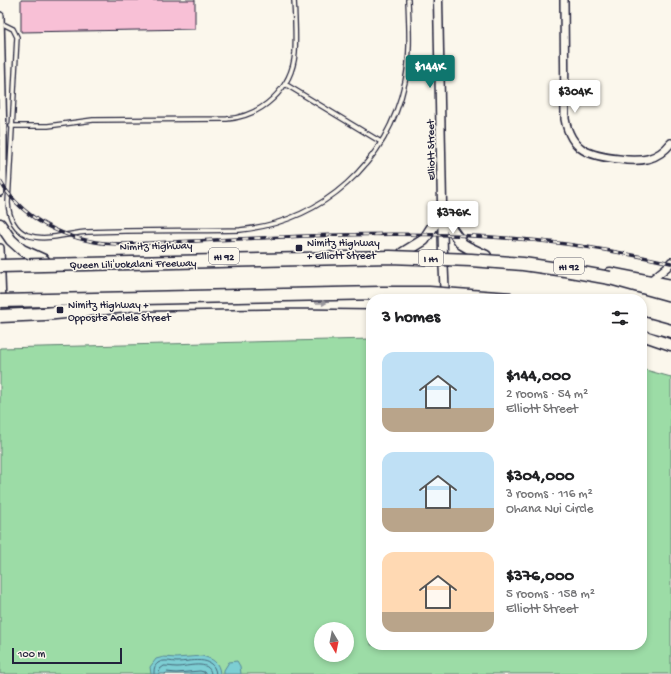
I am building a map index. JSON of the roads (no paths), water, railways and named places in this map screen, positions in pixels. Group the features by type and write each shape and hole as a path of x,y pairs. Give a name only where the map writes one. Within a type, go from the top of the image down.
{"highway":[{"name":"Queen Liliʻuokalani Freeway","path":"0,261 250,260 390,257 464,260 523,264 565,270 610,278 671,295"},
{"path":"610,278 671,290"},
{"path":"0,308 45,314 216,298 366,294"},
{"path":"386,294 443,294"},
{"path":"647,324 668,330"}],"main road":[{"path":"403,253 424,240 442,216 462,244 486,256"},
{"path":"0,224 11,240 22,250 44,260"},
{"name":"Nimitz Highway","path":"0,261 403,253 486,256 566,265 671,284"},
{"path":"0,308 295,303 366,304"},
{"path":"647,337 671,345"}],"street":[{"name":"Elliott Street","path":"438,0 445,294"},
{"path":"564,0 566,119 569,132 576,143 586,151 598,157 635,161 647,160 658,155 671,143"},
{"path":"0,16 3,136 2,186 0,192"},
{"path":"0,248 0,308"},
{"path":"650,281 671,262"}],"lane":[{"path":"11,126 48,126 93,120 234,118 250,114 264,106 276,95 285,84 291,71 295,54 294,0"},
{"path":"5,25 13,29 17,37 8,203 13,224 29,236 42,237 57,237 88,232 240,230 268,225 292,218 326,200 361,170 376,151 392,122 405,82 409,48 408,0"},
{"path":"285,84 381,142"}],"water":[{"path":"202,656 209,658 217,664 220,674 151,674 150,667 156,659 164,657 176,658"},
{"path":"237,661 240,666 241,674 224,674 224,670 229,662"}],"railway":[{"path":"0,181 24,210 38,221 71,236 89,241 126,244 273,237 421,234 519,239 576,245 671,263"}],"place":[{"name":"Nimitz Highway + Elliott Street","path":"299,248"},
{"name":"Nimitz Highway + Opposite Aolele Street","path":"60,310"}]}
